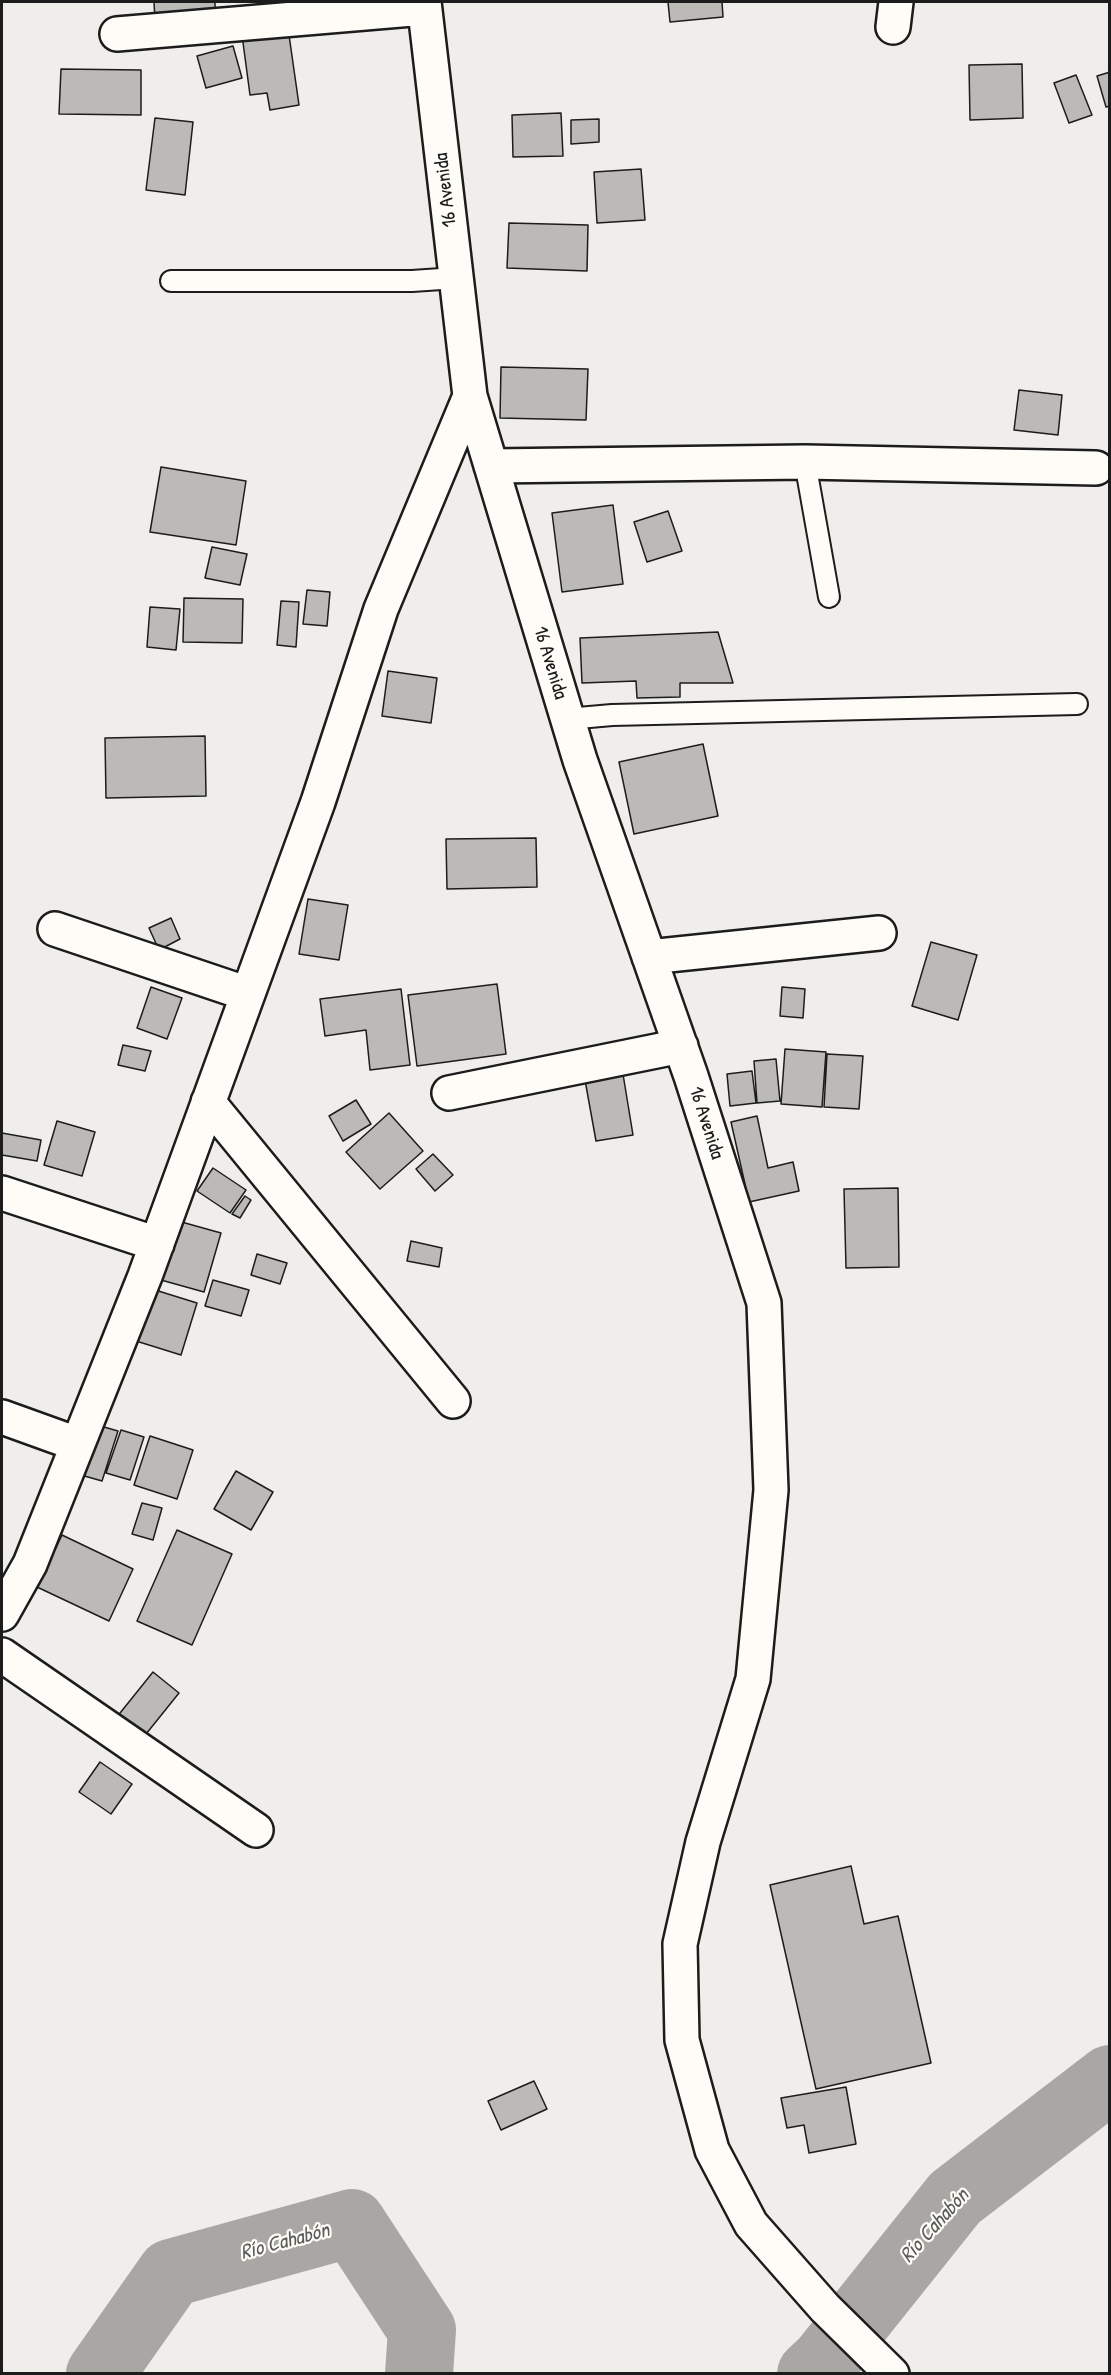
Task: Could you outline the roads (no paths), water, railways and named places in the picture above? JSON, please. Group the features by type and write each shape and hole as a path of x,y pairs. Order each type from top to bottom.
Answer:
{"street":[{"path":"117,34 424,5"},
{"name":"16 Avenida","path":"424,5 470,396 567,719 681,1046 764,1303 771,1490 753,1678 703,1842 680,1944 682,2040 712,2150 751,2224 825,2308 887,2368"},
{"path":"2,1614 30,1564 157,1244 318,802 381,609 470,396"},
{"path":"491,466 805,462 1096,468"},
{"path":"55,929 248,994"},
{"path":"650,957 879,933"},
{"path":"449,1093 681,1046"},
{"path":"208,1102 453,1401"},
{"path":"2,1193 157,1244"},
{"path":"2,1417 77,1444"},
{"path":"2,1655 256,1830"}],"lane":[{"path":"171,281 412,281 456,278"},
{"path":"805,462 830,597"},
{"path":"567,719 612,715 1077,704"}],"waterway":[{"name":"Río Cahabón","path":"811,2374 824,2362 955,2198 1110,2079"},
{"name":"Río Cahabón","path":"100,2374 171,2273 352,2223 422,2330 419,2374"}]}
